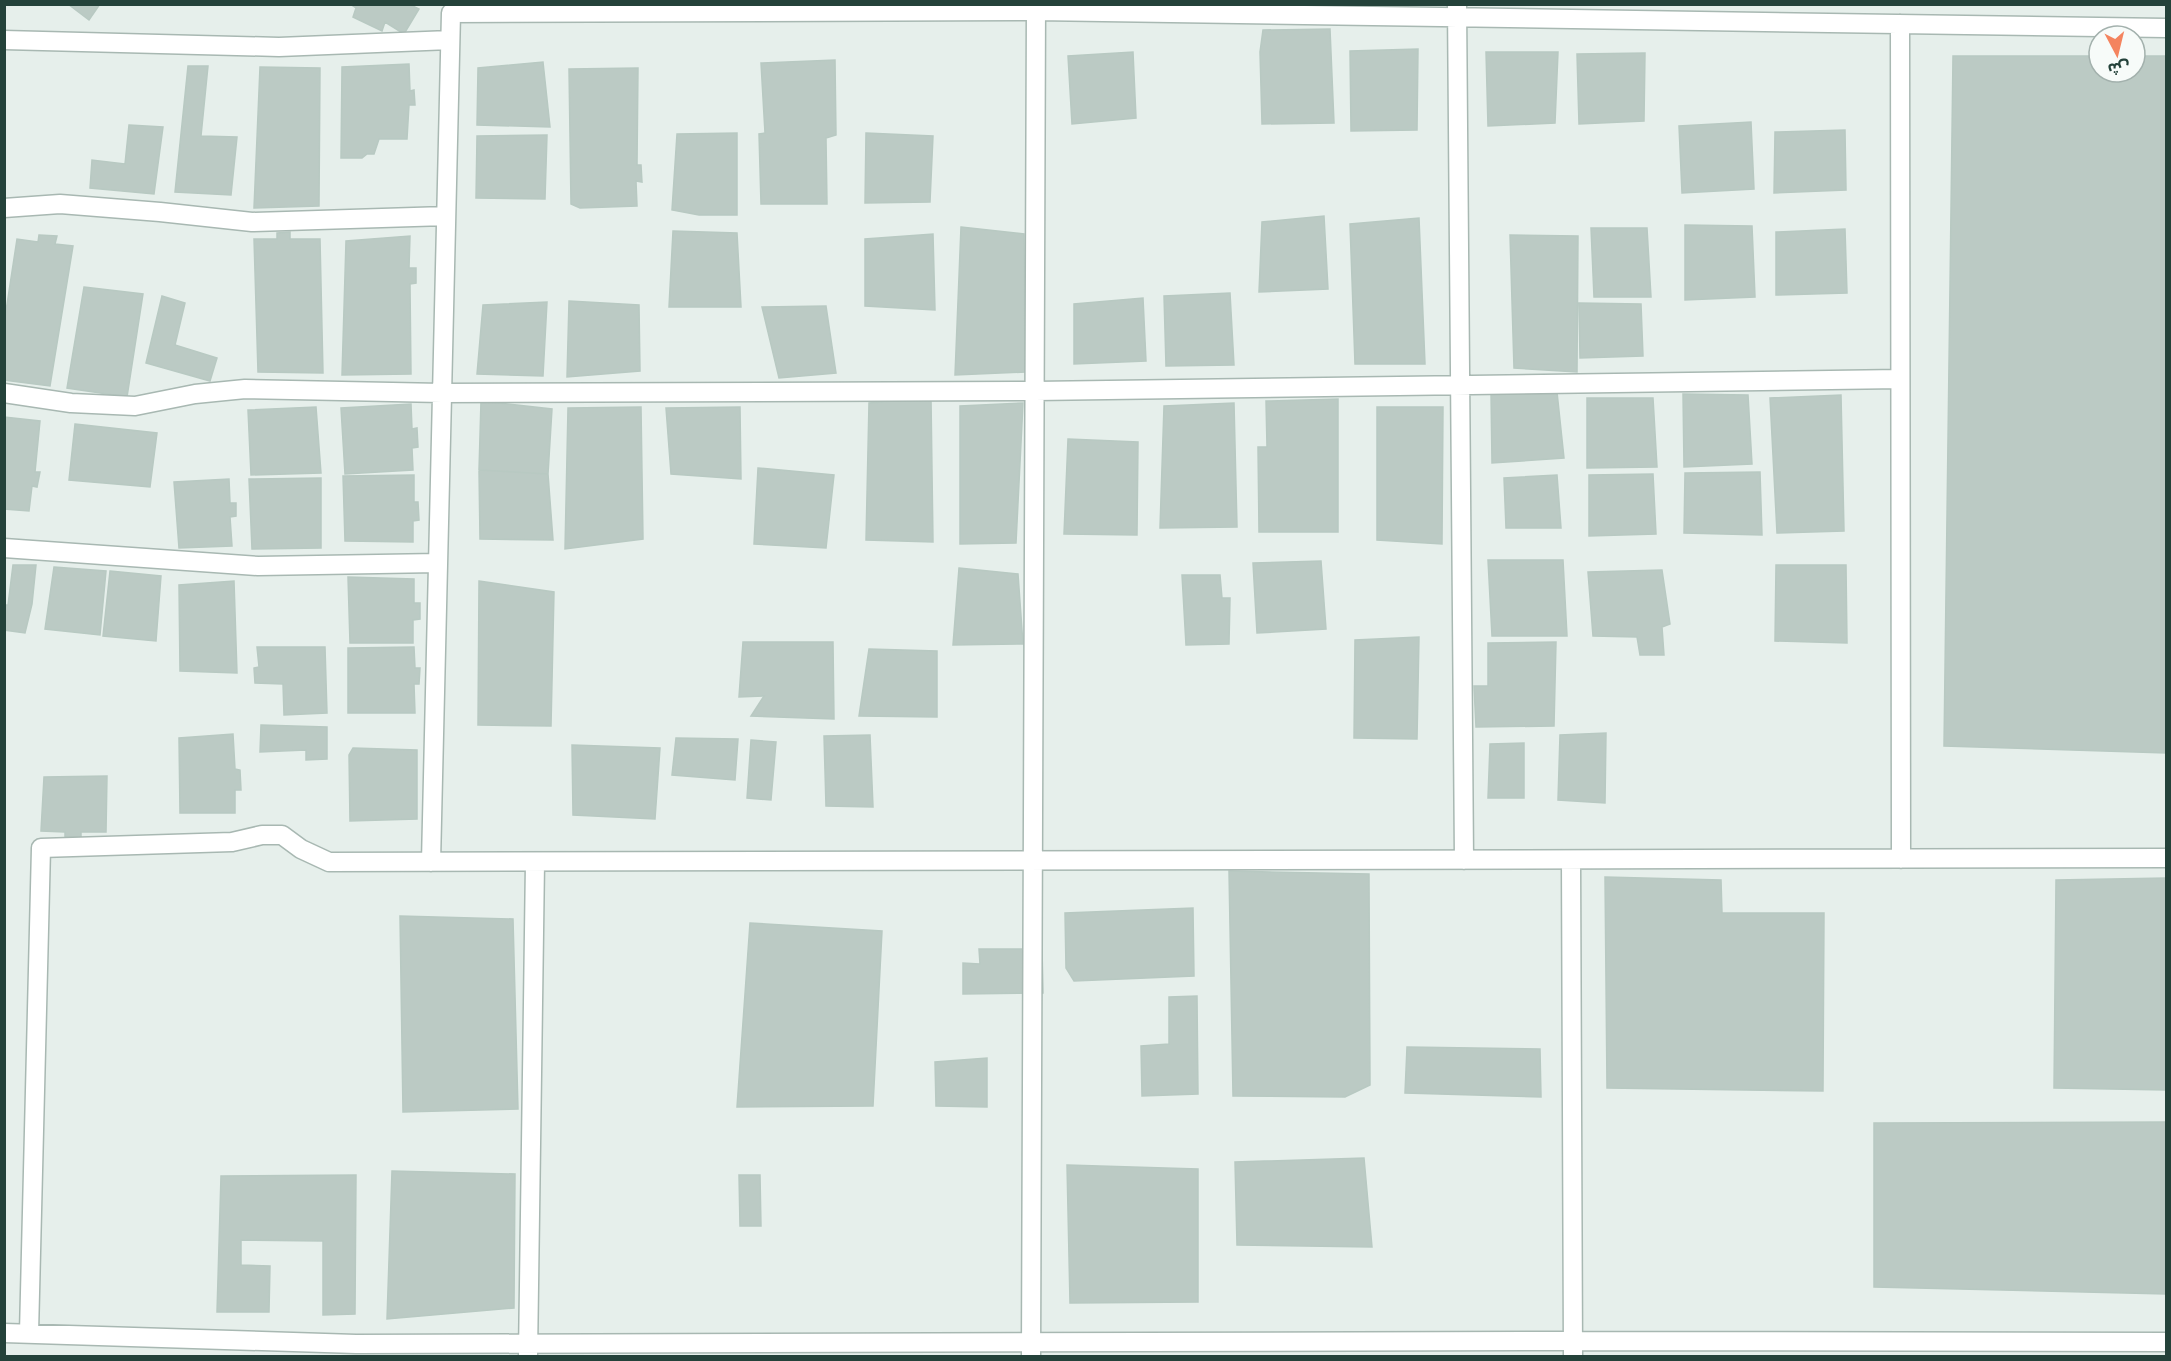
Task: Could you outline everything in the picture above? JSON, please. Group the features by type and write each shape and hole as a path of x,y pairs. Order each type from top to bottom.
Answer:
{"street":[{"path":"1031,1349 1036,8"},
{"path":"431,862 451,9 1036,8 1457,11 1900,24 2166,28"},
{"path":"1457,11 1464,860"},
{"path":"1900,24 1901,859"},
{"path":"4,40 279,47 450,40"},
{"path":"4,208 60,204 252,222 446,216"},
{"path":"4,393 71,403 135,406 195,394 245,389 442,393 1035,391 1900,379"},
{"path":"4,548 258,566 438,562"},
{"path":"29,1333 41,848 232,842 262,834 282,835 301,849 329,862 2166,858"},
{"path":"1571,860 1573,1349"},
{"path":"528,1350 535,862"},
{"path":"4,1333 528,1350 1573,1349 2166,1342"}],"building":[{"path":"68,4 100,4 89,20"},
{"path":"350,4 409,4 419,9 404,34 385,22 382,31 353,17 356,8"},
{"path":"1330,29 1334,123 1262,124 1260,52 1263,30"},
{"path":"1418,49 1417,130 1351,131 1350,51"},
{"path":"1133,52 1136,118 1072,124 1068,56"},
{"path":"1486,52 1558,52 1555,123 1488,126"},
{"path":"1645,53 1644,121 1579,124 1577,54"},
{"path":"1953,56 2087,56 2087,84 2147,84 2147,56 2166,56 2166,753 1944,746"},
{"path":"835,60 836,135 826,138 827,204 761,204 759,134 765,133 761,63"},
{"path":"543,62 550,127 477,125 478,68"},
{"path":"409,64 410,91 414,90 415,105 409,105 407,139 379,139 374,154 367,154 362,158 341,158 342,67"},
{"path":"188,66 208,66 201,136 237,137 231,195 175,192"},
{"path":"260,67 320,68 319,206 254,208"},
{"path":"638,68 637,165 641,165 642,182 636,181 637,206 580,208 571,204 569,69"},
{"path":"1751,122 1754,189 1682,193 1679,126"},
{"path":"129,125 163,127 154,194 90,188 92,160 125,164"},
{"path":"1845,130 1846,190 1774,193 1775,132"},
{"path":"737,133 737,215 699,215 672,210 677,134"},
{"path":"866,133 933,136 930,202 865,203"},
{"path":"547,135 545,199 476,198 477,136"},
{"path":"1324,216 1328,289 1259,292 1262,222"},
{"path":"1419,218 1425,364 1355,364 1350,224"},
{"path":"1685,225 1752,226 1755,297 1685,300"},
{"path":"961,227 1024,234 1025,372 955,375"},
{"path":"1591,228 1647,228 1651,297 1594,297"},
{"path":"1845,229 1847,293 1776,295 1776,232"},
{"path":"673,231 737,233 741,307 669,307"},
{"path":"290,232 290,239 320,239 323,373 258,372 254,239 277,239 277,233"},
{"path":"933,234 935,310 865,306 865,239"},
{"path":"39,235 57,236 55,244 73,246 50,386 4,380 4,324 17,239 38,242"},
{"path":"1510,235 1578,236 1577,372 1514,368"},
{"path":"410,236 409,268 416,268 416,283 410,284 411,374 342,375 346,241"},
{"path":"84,287 143,294 127,397 67,388"},
{"path":"1230,293 1234,365 1166,366 1164,296"},
{"path":"162,296 185,303 175,345 217,358 210,381 146,363"},
{"path":"1143,298 1146,361 1074,364 1074,304"},
{"path":"569,301 639,305 640,371 567,377"},
{"path":"547,302 543,376 477,374 483,305"},
{"path":"1579,303 1641,304 1643,356 1580,358"},
{"path":"826,306 836,373 779,378 762,307"},
{"path":"1557,392 1564,458 1492,463 1491,393"},
{"path":"1683,394 1748,395 1752,464 1684,467"},
{"path":"1841,395 1844,531 1777,533 1770,398"},
{"path":"931,398 933,542 866,540 869,403"},
{"path":"1587,398 1653,398 1657,467 1587,468"},
{"path":"1338,399 1338,532 1259,532 1258,447 1267,447 1266,401"},
{"path":"481,401 552,409 548,474 479,470"},
{"path":"1023,403 1016,543 960,544 960,406"},
{"path":"1234,403 1237,527 1160,528 1164,406"},
{"path":"411,404 412,429 417,428 418,447 412,448 413,470 345,474 341,408"},
{"path":"316,407 321,473 251,475 248,410"},
{"path":"641,407 643,539 565,549 568,408"},
{"path":"740,407 741,479 671,474 666,408"},
{"path":"1377,407 1443,407 1442,544 1377,540"},
{"path":"4,417 40,421 35,472 40,472 37,487 32,486 29,511 4,509"},
{"path":"75,424 157,433 150,487 69,480"},
{"path":"1068,439 1138,442 1137,535 1064,534"},
{"path":"758,468 834,475 826,548 754,544"},
{"path":"479,470 548,474 553,540 480,539"},
{"path":"1760,472 1762,535 1684,533 1685,473"},
{"path":"1653,474 1656,534 1589,536 1589,475"},
{"path":"414,475 414,502 418,502 419,520 413,521 413,542 345,541 343,476"},
{"path":"1557,475 1561,528 1506,528 1504,478"},
{"path":"321,478 321,548 252,549 249,479"},
{"path":"229,479 230,503 236,503 236,516 230,517 232,546 179,548 174,482"},
{"path":"1488,560 1563,560 1567,636 1492,636"},
{"path":"1321,561 1326,629 1257,633 1253,563"},
{"path":"13,565 36,565 32,604 25,633 4,630 4,605 8,605"},
{"path":"1776,565 1846,565 1847,643 1775,641"},
{"path":"54,567 106,571 100,635 45,629"},
{"path":"959,568 1018,574 1023,644 953,645"},
{"path":"1662,570 1670,624 1662,627 1664,655 1640,655 1637,637 1593,636 1588,572"},
{"path":"110,571 161,576 156,641 103,636"},
{"path":"1182,575 1220,575 1222,598 1230,598 1229,644 1186,645"},
{"path":"348,577 414,579 414,603 420,603 420,619 413,620 413,643 350,643"},
{"path":"234,581 237,673 180,671 179,585"},
{"path":"479,581 554,592 551,726 478,725"},
{"path":"1419,637 1417,739 1354,738 1355,640"},
{"path":"743,642 833,642 834,719 751,716 764,696 739,697"},
{"path":"1556,642 1554,726 1476,727 1474,686 1488,686 1488,643"},
{"path":"257,647 325,647 327,713 284,715 283,684 255,683 254,668 259,667"},
{"path":"414,647 415,668 420,668 419,684 414,684 415,713 348,713 348,648"},
{"path":"869,649 937,651 937,717 859,716"},
{"path":"261,725 327,727 327,759 306,760 306,750 260,752"},
{"path":"1606,733 1605,803 1558,800 1560,735"},
{"path":"233,734 235,769 240,770 241,790 235,790 235,813 180,813 179,738"},
{"path":"870,735 873,807 826,806 824,736"},
{"path":"676,738 738,739 735,780 672,775"},
{"path":"751,740 776,742 771,800 747,798"},
{"path":"1524,743 1524,798 1488,798 1490,744"},
{"path":"572,745 660,748 655,819 573,815"},
{"path":"353,748 417,750 417,819 350,821 349,755"},
{"path":"107,776 106,832 81,832 81,838 65,837 65,832 41,831 44,777"},
{"path":"1229,871 1369,874 1370,1085 1345,1097 1233,1096"},
{"path":"1605,877 1721,880 1722,913 1824,913 1823,1091 1607,1088"},
{"path":"2166,878 2166,1090 2054,1088 2056,880"},
{"path":"1193,908 1194,976 1074,981 1066,968 1065,913"},
{"path":"400,916 513,919 518,1109 403,1112"},
{"path":"750,923 882,931 873,1106 737,1107"},
{"path":"979,949 1042,949 1043,993 963,994 963,963 980,964"},
{"path":"1197,996 1198,1094 1142,1096 1141,1046 1169,1044 1169,997"},
{"path":"1407,1047 1540,1049 1541,1097 1405,1093"},
{"path":"987,1058 987,1107 936,1106 935,1062"},
{"path":"2166,1122 2166,1294 1874,1287 1874,1123"},
{"path":"1364,1158 1372,1247 1237,1245 1235,1162"},
{"path":"1067,1165 1198,1169 1198,1302 1070,1303"},
{"path":"392,1171 515,1174 514,1308 387,1319"},
{"path":"356,1175 355,1314 323,1315 323,1241 241,1240 241,1265 270,1266 269,1312 217,1312 221,1176"},
{"path":"739,1175 760,1175 761,1226 740,1226"}]}
